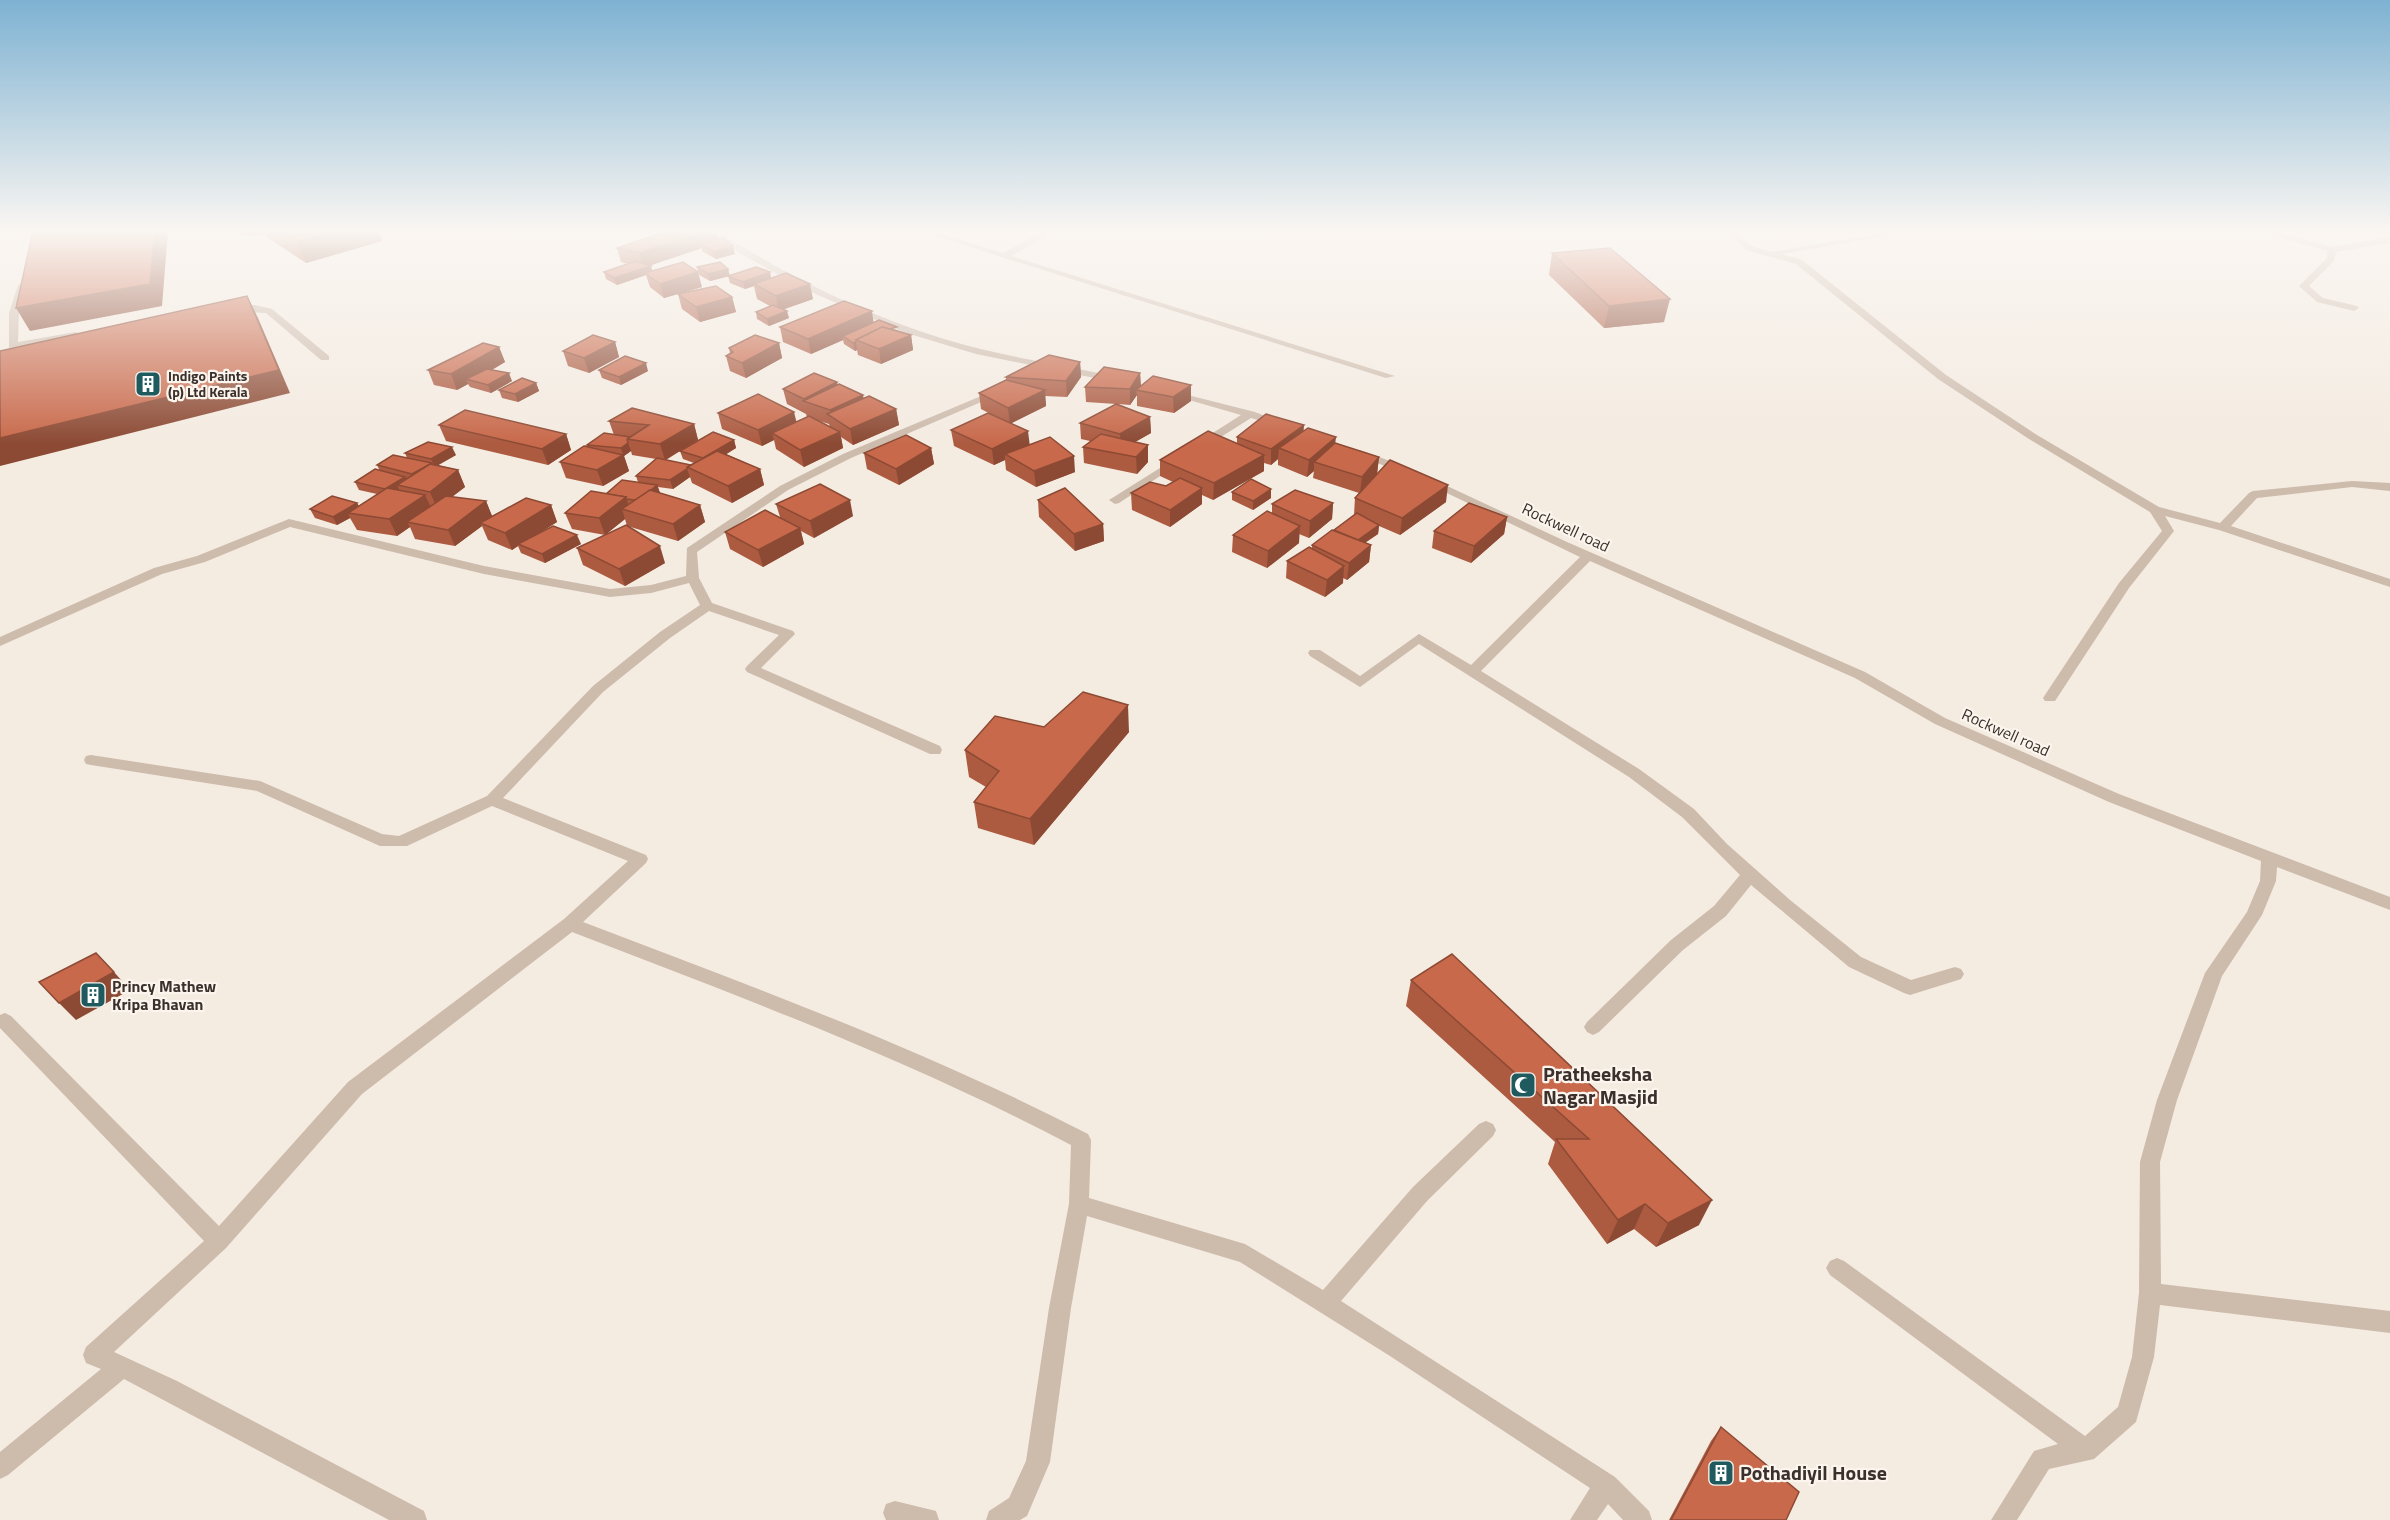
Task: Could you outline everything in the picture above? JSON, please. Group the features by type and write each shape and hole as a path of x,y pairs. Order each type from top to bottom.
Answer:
{"street":[{"path":"18,302 14,313 11,349 84,334"},
{"path":"841,302 916,332 975,351 1130,383"},
{"path":"1152,302 1390,376"},
{"path":"1848,302 1942,377 2033,437 2155,510 2223,526 2390,583"},
{"path":"2328,302 2354,308"},
{"path":"225,310 255,308 269,311 325,358"},
{"path":"935,750 752,669 788,634 707,606 693,578 691,551 784,488 847,456 970,406 1051,366"},
{"path":"1163,390 1251,414 1292,428"},
{"path":"1115,500 1251,414"},
{"name":"Rockwell road","path":"1348,448 1408,471 1588,556 1860,675 1940,721 2081,783 2390,904"},
{"path":"2223,526 2253,495 2352,484 2390,487"},
{"path":"2050,698 2124,586 2168,531 2155,510"},
{"path":"0,642 158,571 201,559 289,523 484,570 610,593 651,589 693,578"},
{"path":"1473,671 1588,556"},
{"path":"91,760 260,786 380,840 400,842 492,800 598,689 665,635 707,606"},
{"path":"1315,654 1360,683 1419,638 1634,773 1689,813 1750,875 1855,962 1910,988 1955,974"},
{"path":"415,1520 122,1366 93,1355 219,1241 355,1088 570,924 640,859 492,800"},
{"path":"2004,1520 2042,1459 2086,1451 2128,1414 2143,1357 2150,1293 2150,1161 2168,1100 2202,1012 2214,973 2254,915 2268,881 2269,858"},
{"path":"1593,1027 1677,945 1720,911 1750,875"},
{"path":"570,924 932,1065 1015,1104 1081,1140 1079,1204 1060,1308 1038,1462 1010,1516"},
{"path":"5,1021 219,1241"},
{"path":"1326,1302 1420,1194 1486,1130"},
{"path":"1079,1204 1245,1254 1326,1302 1607,1485 1640,1520"},
{"path":"1837,1268 2086,1451"},
{"path":"2150,1293 2390,1322"},
{"path":"0,1467 122,1366"},
{"path":"1582,1520 1607,1485"},
{"path":"895,1513 927,1520"}],"building":[{"path":"17,302 50,302 16,308"},
{"name":"Indigo Paints (p) Ltd Kerala","path":"220,302 250,302 279,370 0,438 0,351"},
{"path":"689,302 714,302 696,307"},
{"path":"842,302 872,311 808,339 780,327"},
{"path":"1605,302 1644,302 1609,306"},
{"path":"773,305 787,311 767,319 756,312"},
{"path":"879,320 897,327 890,329 882,327 853,343 843,336"},
{"path":"882,327 911,335 879,349 856,340"},
{"path":"593,335 615,342 584,358 563,351"},
{"path":"755,335 779,343 742,363 726,356 733,352 729,348"},
{"path":"483,343 499,347 451,374 428,370"},
{"path":"1049,355 1080,362 1066,381 1006,377"},
{"path":"625,356 646,363 619,377 599,370"},
{"path":"1104,367 1140,373 1130,389 1085,387"},
{"path":"487,369 509,373 488,385 466,379"},
{"path":"814,373 837,382 804,399 783,389"},
{"path":"1153,376 1191,385 1173,397 1136,390"},
{"path":"522,378 536,383 515,394 499,390"},
{"path":"1006,380 1045,390 1008,408 979,393"},
{"path":"839,384 863,395 830,410 803,401"},
{"path":"758,394 794,412 758,430 718,413"},
{"path":"869,396 896,409 850,429 827,414"},
{"path":"1116,404 1150,417 1120,434 1080,423"},
{"path":"632,408 694,424 660,444 627,439 649,425 609,421"},
{"path":"465,410 566,434 542,449 439,425"},
{"path":"988,413 1028,431 992,449 951,430"},
{"path":"1266,414 1304,425 1271,449 1237,437"},
{"path":"809,416 840,432 800,450 772,433"},
{"path":"1308,428 1336,437 1309,460 1279,448"},
{"path":"1208,431 1264,455 1214,483 1160,460"},
{"path":"713,432 734,440 703,458 680,451"},
{"path":"604,433 630,437 627,439 628,443 621,448 587,445"},
{"path":"1101,434 1148,445 1136,457 1083,447"},
{"path":"906,435 931,448 896,469 864,453"},
{"path":"1050,437 1074,456 1034,471 1005,454"},
{"path":"428,442 452,447 431,459 405,453"},
{"path":"1335,443 1379,457 1362,477 1314,462"},
{"path":"584,446 623,455 597,470 560,462"},
{"path":"717,451 760,469 728,486 687,467"},
{"path":"393,455 432,463 412,474 377,465"},
{"path":"657,458 691,465 670,480 636,476"},
{"path":"1390,460 1448,485 1402,518 1355,498"},
{"path":"430,464 458,470 430,492 397,485"},
{"path":"375,469 405,477 385,489 355,482"},
{"path":"1180,478 1202,488 1170,510 1131,493 1150,482 1166,486"},
{"path":"1251,479 1271,489 1253,501 1232,492"},
{"path":"622,480 657,485 635,500 606,494"},
{"path":"820,484 850,500 810,521 776,504"},
{"path":"387,488 425,495 389,519 348,513"},
{"path":"1065,488 1103,524 1074,534 1038,500"},
{"path":"650,490 700,505 673,524 622,509"},
{"path":"1295,490 1333,503 1310,521 1272,504"},
{"path":"591,491 626,497 599,518 565,513"},
{"path":"332,496 357,503 333,517 310,509"},
{"path":"446,496 486,501 448,530 407,522"},
{"path":"526,498 551,505 505,533 480,523"},
{"path":"1469,503 1507,517 1474,546 1434,531"},
{"path":"765,510 800,528 758,550 725,532"},
{"path":"1267,511 1300,526 1268,551 1233,535"},
{"path":"1357,513 1379,525 1358,540 1334,530"},
{"path":"626,525 660,546 619,569 577,548"},
{"path":"553,526 577,535 542,554 518,544"},
{"path":"1332,530 1371,545 1349,563 1312,545"},
{"path":"1309,547 1344,566 1327,580 1287,561"},
{"path":"1083,692 1128,705 1030,819 974,802 999,771 965,750 995,716 1044,727"},
{"path":"96,953 114,972 59,1003 39,982"},
{"path":"1452,954 1712,1200 1668,1223 1645,1204 1618,1220 1556,1139 1589,1139 1411,980"},
{"name":"Pothadiyil House","path":"1721,1427 1799,1492 1786,1520 1671,1520"}],"place":[{"name":"Indigo Paints (p) Ltd Kerala","path":"148,384"},
{"name":"Princy Mathew Kripa Bhavan","path":"93,995"},
{"name":"Pratheeksha Nagar Masjid","path":"1523,1085"},
{"name":"Pothadiyil House","path":"1721,1473"}]}
